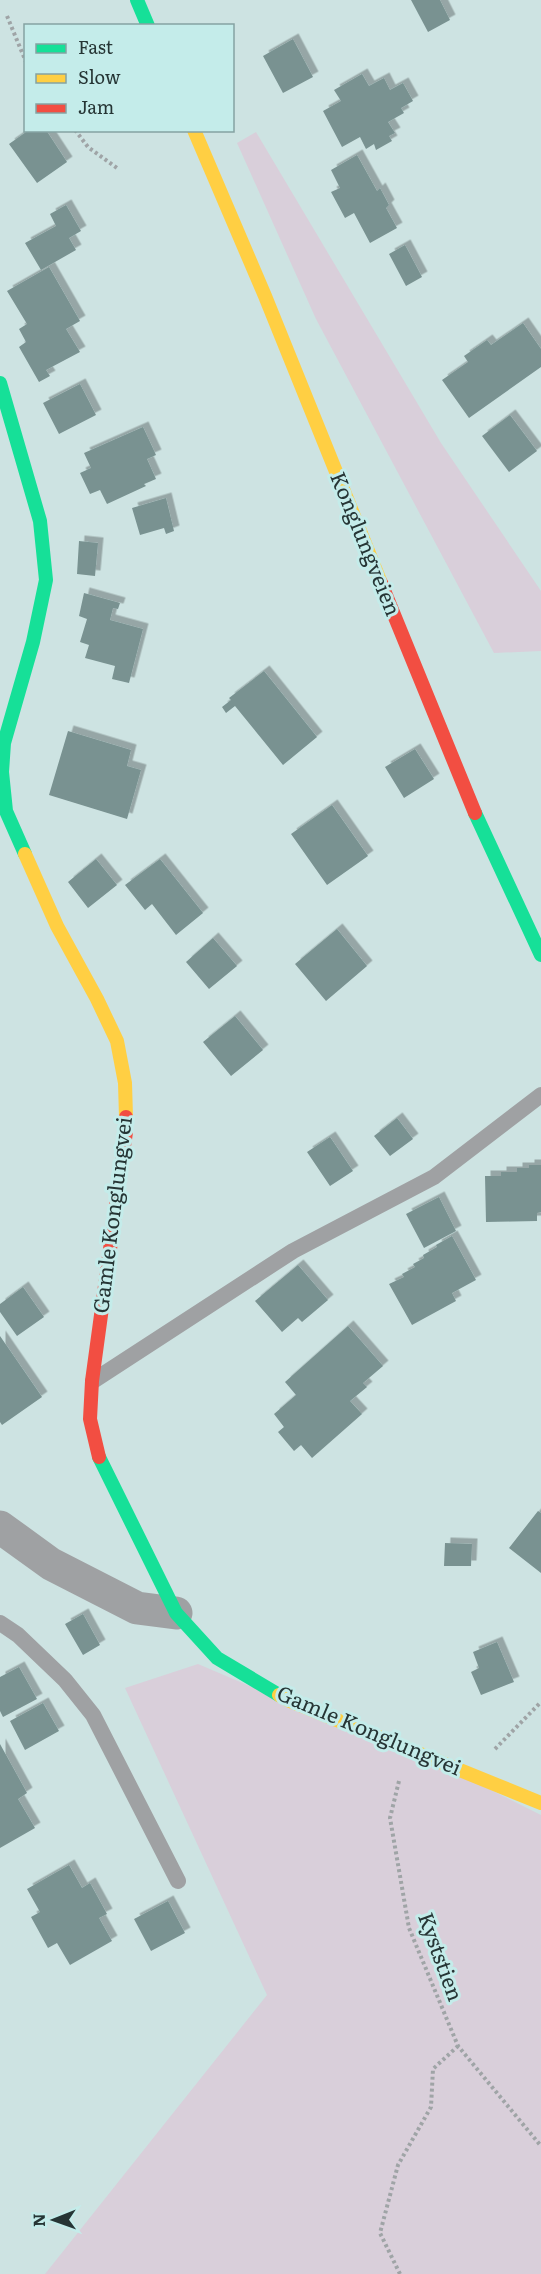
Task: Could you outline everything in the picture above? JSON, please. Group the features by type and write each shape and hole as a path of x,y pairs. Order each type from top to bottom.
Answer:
{"street":[{"path":"137,0 147,24"},
{"name":"Konglungveien","path":"195,132 265,296 471,804 541,955"},
{"name":"Gamle Konglungvei","path":"0,383 40,520 46,580 33,642 4,743 2,771 6,811 57,926 117,1041 125,1083 126,1132 92,1381 90,1419 98,1456 176,1613 217,1658 290,1701 541,1803"},
{"path":"0,1527 51,1564 137,1608 176,1613"}],"lane":[{"path":"92,1381 293,1251 434,1177 541,1095"},
{"path":"0,1623 18,1635 65,1680 93,1715 178,1881"}],"path":[{"path":"7,16 24,57"},
{"path":"77,132 88,147 117,168"},
{"path":"475,1776 499,1743 541,1702"},
{"name":"Kyststien","path":"407,1749 390,1818 409,1928 458,2046 541,2146"},
{"path":"400,2274 380,2233 398,2165 431,2107 433,2069 458,2046"}],"shaded area":[{"path":"256,132 441,443 541,591 541,651 494,653 316,319 237,143"},
{"path":"198,1664 485,1787 541,1815 541,2274 45,2274 267,1995 125,1688"}],"building":[{"path":"411,0 440,0 450,20 428,32"},
{"path":"293,39 313,77 283,93 263,56"},
{"path":"362,74 369,86 384,78 390,90 403,83 413,101 401,108 404,113 388,122 395,133 389,136 392,141 376,150 374,144 366,149 360,137 342,147 323,111 341,101 334,90"},
{"path":"26,132 47,132 67,162 37,183 9,144"},
{"path":"357,155 377,191 380,188 389,205 386,208 397,228 370,243 354,213 345,218 331,192 340,188 331,170"},
{"path":"66,205 81,231 69,238 76,250 41,270 25,243 56,226 50,214"},
{"path":"405,245 422,277 406,286 389,254"},
{"path":"49,267 80,321 66,329 80,352 46,370 50,376 39,382 19,347 26,342 19,329 27,324 7,291"},
{"path":"523,323 541,349 541,367 469,418 442,380 468,362 464,356 487,340 491,345"},
{"path":"80,384 96,415 59,434 43,403"},
{"path":"510,415 537,451 509,472 482,436"},
{"path":"143,427 156,455 147,459 156,479 107,504 100,490 90,494 80,473 91,468 84,453"},
{"path":"166,498 174,531 166,534 164,528 140,535 132,508"},
{"path":"79,541 98,543 95,576 77,574"},
{"path":"84,593 120,603 118,609 113,608 110,620 143,629 129,683 112,679 115,666 85,658 89,645 80,642 87,619 79,616"},
{"path":"264,671 317,737 283,765 235,706 226,713 222,707 231,700 229,698"},
{"path":"68,731 131,750 127,766 141,770 127,819 49,795"},
{"path":"415,749 434,779 404,798 385,767"},
{"path":"332,805 368,856 327,885 291,834"},
{"path":"96,859 117,885 88,908 68,882"},
{"path":"160,859 203,913 176,935 152,904 145,910 125,885"},
{"path":"337,929 367,966 326,1001 295,964"},
{"path":"213,938 237,966 209,989 186,962"},
{"path":"235,1016 263,1050 231,1076 203,1042"},
{"path":"397,1118 413,1139 390,1156 374,1136"},
{"path":"330,1137 353,1171 330,1186 307,1152"},
{"path":"529,1165 541,1165 541,1212 537,1213 537,1221 486,1222 485,1176 501,1176 501,1172 517,1172 517,1168 529,1168"},
{"path":"439,1197 456,1231 424,1248 406,1214"},
{"path":"452,1236 476,1280 452,1293 456,1301 412,1325 389,1284 404,1277 402,1274 415,1267 413,1264 424,1258 423,1255"},
{"path":"298,1265 328,1300 302,1322 298,1318 282,1332 255,1301"},
{"path":"23,1287 44,1317 17,1336 0,1312 0,1304"},
{"path":"348,1326 383,1366 363,1383 367,1387 350,1401 362,1414 312,1458 301,1445 294,1451 278,1432 284,1427 274,1414 296,1395 285,1382"},
{"path":"0,1336 42,1397 2,1425 0,1422"},
{"path":"538,1511 541,1513 541,1573 509,1548"},
{"path":"445,1543 472,1544 471,1566 444,1566"},
{"path":"83,1614 100,1645 83,1655 65,1624"},
{"path":"497,1642 514,1682 481,1695 471,1672 479,1668 473,1652"},
{"path":"19,1667 37,1699 3,1717 0,1711 0,1677"},
{"path":"43,1703 59,1731 25,1750 10,1721"},
{"path":"0,1744 27,1793 18,1799 35,1828 0,1848"},
{"path":"69,1865 82,1888 90,1883 107,1914 99,1918 112,1941 70,1965 57,1943 48,1948 31,1917 40,1912 27,1889"},
{"path":"168,1901 185,1933 151,1951 134,1919"}],"traffic: fast":[{"path":"137,0 147,24"},
{"path":"0,383 40,521 46,580 33,642 4,743 2,772 6,811 25,854"},
{"path":"475,813 541,955"},
{"path":"99,1457 176,1613 217,1658 279,1695"}],"traffic: slow":[{"path":"195,132 265,296 381,583"},
{"path":"25,854 57,926 117,1041 125,1083 126,1117"},
{"path":"279,1695 541,1803"}],"traffic: jam":[{"path":"381,583 475,813"},
{"path":"99,1457 90,1419 92,1381 126,1132 126,1117"}]}
